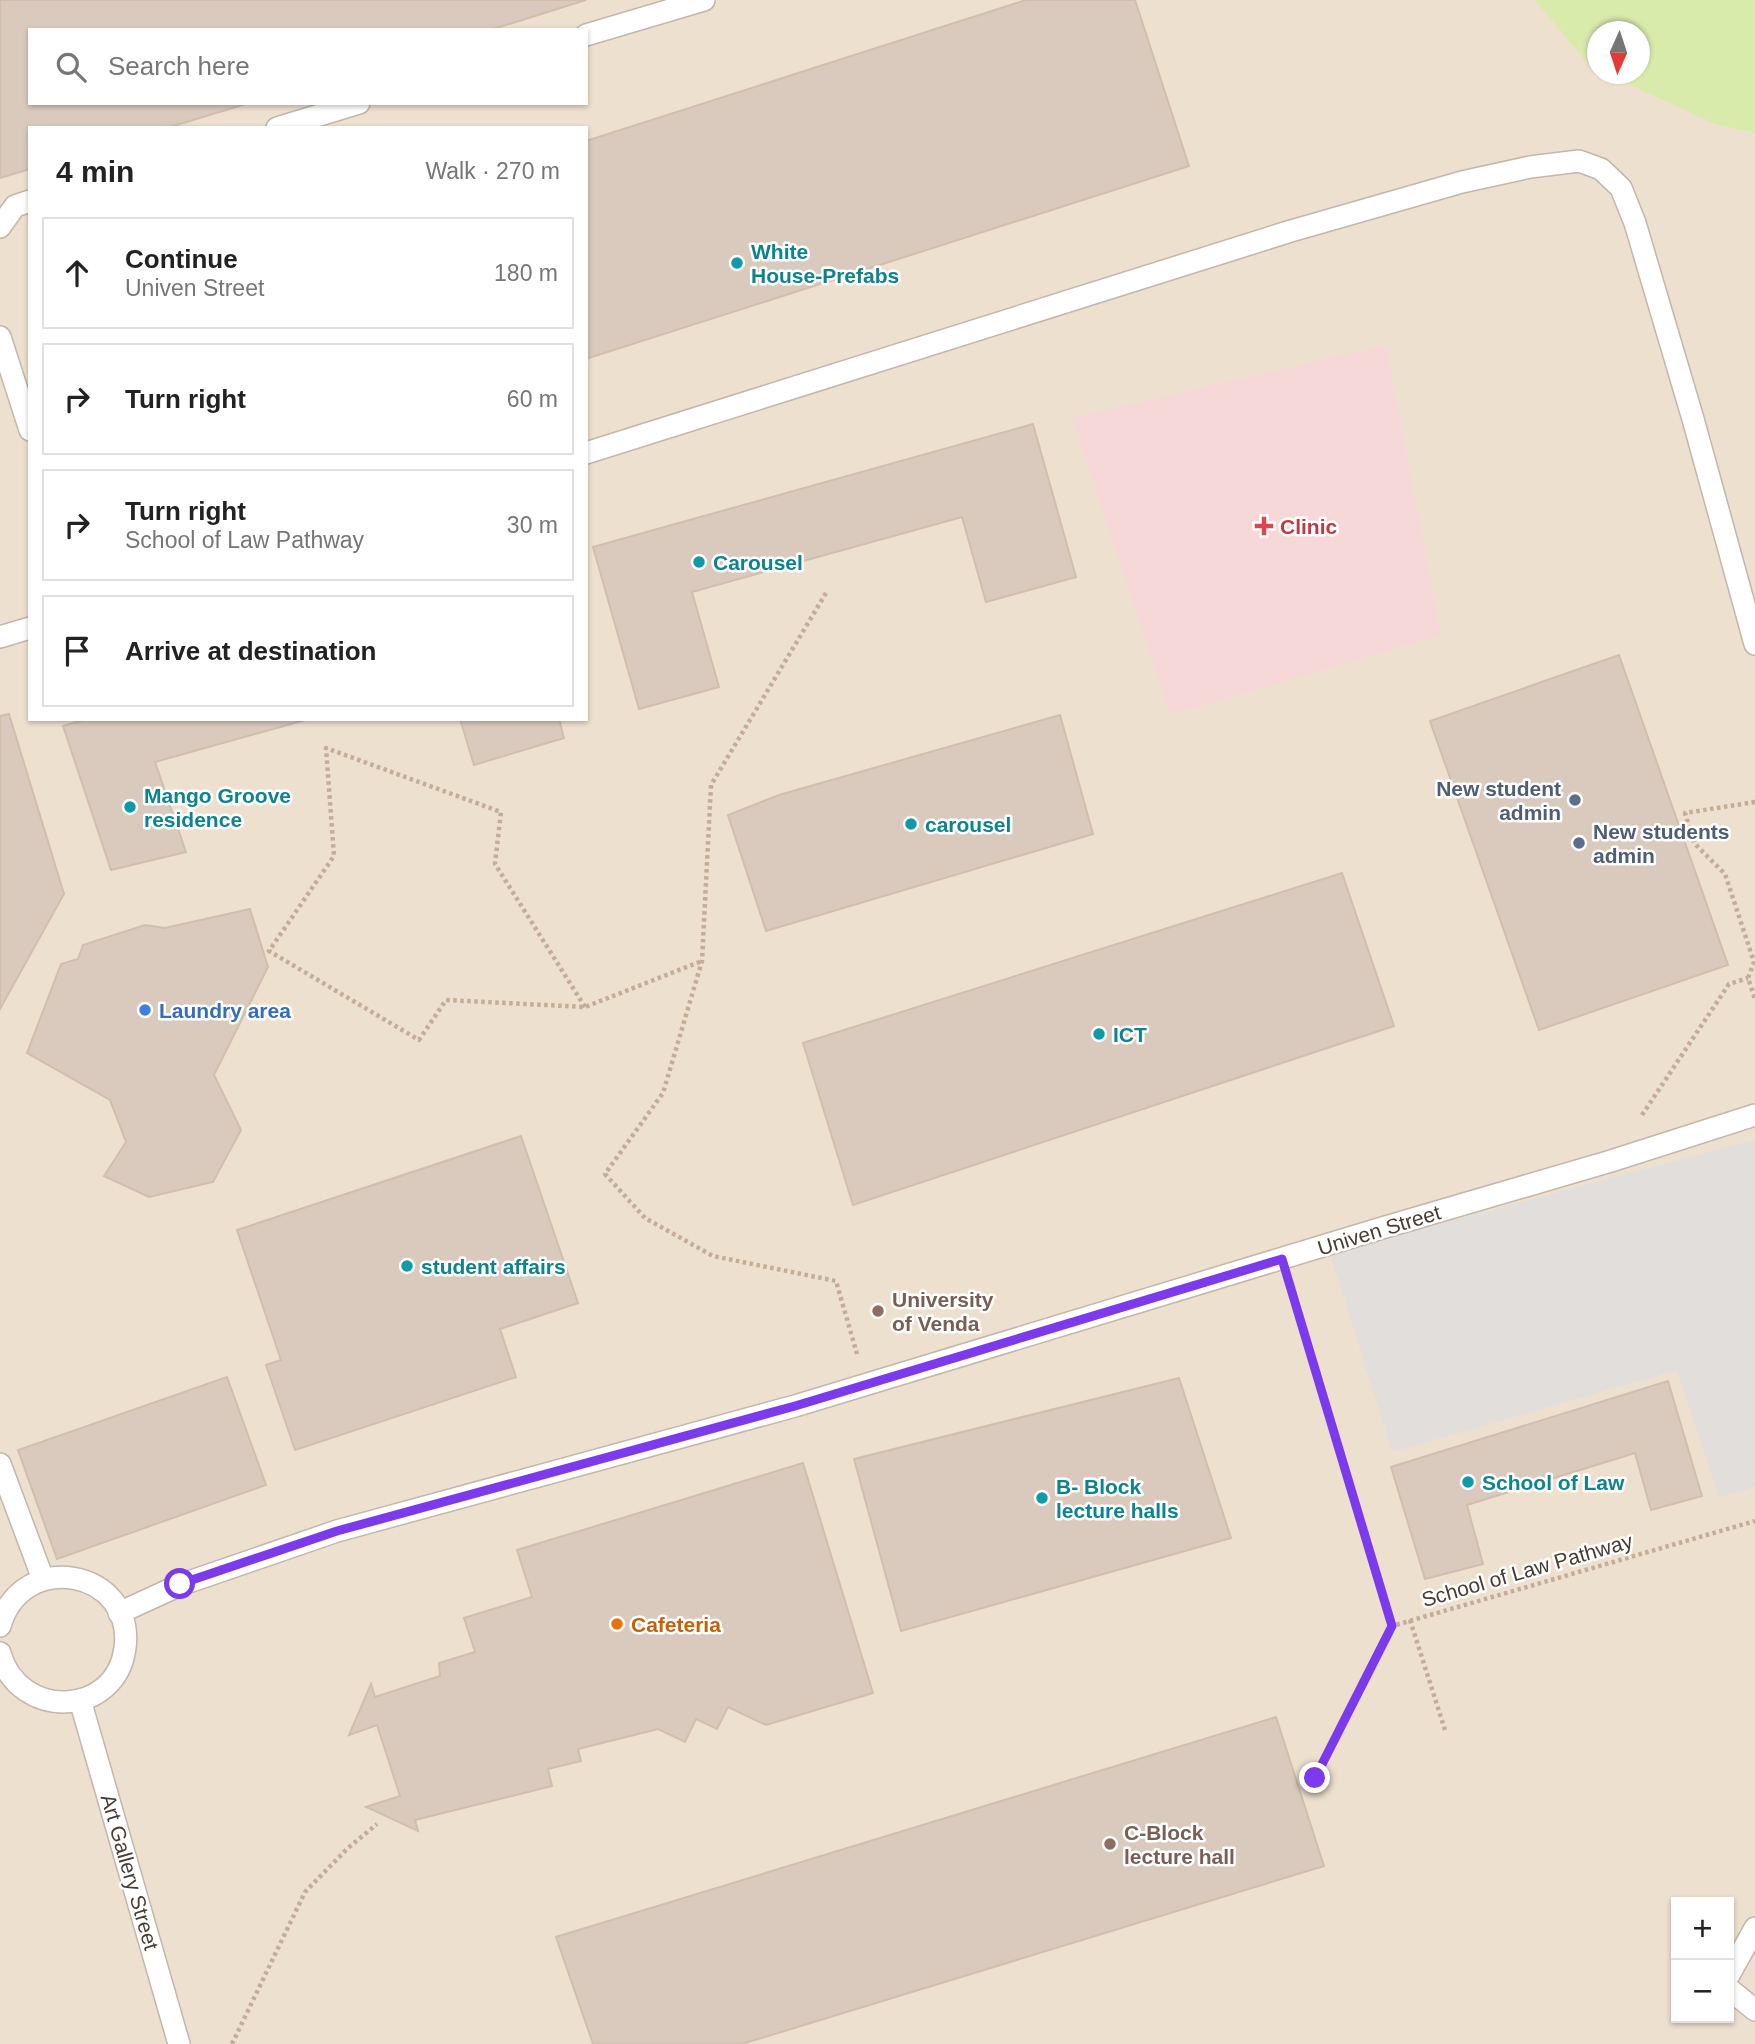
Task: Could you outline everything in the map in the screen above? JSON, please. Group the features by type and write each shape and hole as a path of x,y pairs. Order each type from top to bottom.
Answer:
{"lane":[{"path":"588,34 705,0"},
{"path":"283,126 352,105"},
{"path":"588,452 1291,231 1462,182 1530,167 1579,162 1601,169 1621,188 1635,223 1755,644"},
{"path":"0,227 15,206 28,202"},
{"path":"0,337 28,424"},
{"path":"0,637 28,629"},
{"name":"Univen Street","path":"119,1613 180,1584 337,1531 866,1384 1612,1161 1755,1115"},
{"path":"0,1464 43,1579"},
{"path":"0,1626 3,1614 13,1598 27,1586 43,1579 70,1577 96,1586 109,1598 119,1613 125,1639 120,1665 103,1687 97,1693 80,1700 62,1703 44,1700 28,1693 14,1681 4,1667 0,1653"},
{"name":"Art Gallery Street","path":"80,1700 179,2044"},
{"path":"1734,1966 1755,1928"},
{"path":"1734,1993 1755,2010"}],"path":[{"path":"826,593 711,786 702,961 663,1094 605,1174 645,1218 713,1256 836,1281 866,1384"},
{"path":"585,1007 495,864 500,812 326,748 334,856 269,951 419,1040 446,1000 585,1007 702,961"},
{"path":"1755,802 1685,813 1694,843 1725,874 1754,962 1748,978 1755,999"},
{"path":"1641,1117 1729,984 1748,978"},
{"path":"1282,1259 1392,1626 1315,1778"},
{"name":"School of Law Pathway","path":"1392,1626 1755,1521"},
{"path":"1410,1620 1445,1730"},
{"path":"232,2044 305,1892 347,1849 377,1824"}],"shaded area":[{"name":"University of Venda","path":"0,0 1755,0 1755,2044 0,2044"},
{"name":"Clinic","path":"1386,345 1441,635 1170,715 1072,418"},
{"path":"1755,1140 1755,1487 1719,1497 1677,1370 1392,1452 1330,1253"}],"green space":[{"path":"1535,0 1755,0 1755,133 1715,124 1628,84 1650,84 1650,21 1587,21 1587,62"}],"building":[{"path":"0,0 586,0 496,28 28,28 28,105 242,105 174,126 28,126 28,170 0,178"},
{"name":"White House-Prefabs","path":"1026,0 1135,0 1189,166 588,358 588,140"},
{"name":"Carousel","path":"1033,424 1076,577 986,602 962,517 692,592 719,687 639,709 593,547"},
{"name":"New students admin","path":"1619,655 1728,965 1539,1030 1430,721"},
{"path":"9,714 64,894 0,1009 0,716"},
{"name":"carousel","path":"1060,715 1093,834 766,931 728,815 779,795"},
{"name":"Mango Groove residence","path":"80,721 302,721 155,762 186,852 111,870 63,726"},
{"path":"461,721 560,721 564,738 474,765"},
{"name":"ICT","path":"1342,873 1394,1026 853,1205 803,1043"},
{"name":"Laundry area","path":"250,909 268,967 214,1075 241,1130 213,1182 149,1197 104,1176 126,1142 110,1100 27,1053 61,964 78,959 83,945 145,925 165,928"},
{"name":"student affairs","path":"521,1136 578,1303 500,1329 516,1377 295,1450 266,1365 281,1360 237,1230"},
{"path":"227,1377 266,1485 57,1559 18,1450"},
{"name":"B- Block lecture halls","path":"1179,1378 1231,1538 901,1631 854,1459"},
{"name":"School of Law","path":"1668,1381 1702,1496 1651,1510 1635,1453 1467,1505 1483,1564 1425,1579 1391,1467"},
{"path":"803,1463 873,1693 766,1725 728,1707 717,1729 696,1719 685,1742 658,1729 578,1749 581,1761 548,1769 552,1786 415,1820 418,1831 366,1807 400,1796 377,1725 349,1735 371,1684 375,1697 440,1676 439,1663 475,1652 464,1618 532,1597 517,1550"},
{"path":"1276,1717 1324,1866 742,2044 593,2044 556,1937"}],"place":[{"name":"White House-Prefabs","path":"737,263"},
{"name":"Clinic","path":"1264,526"},
{"name":"Carousel","path":"699,562"},
{"name":"New student admin","path":"1575,800"},
{"name":"Mango Groove residence","path":"130,807"},
{"name":"carousel","path":"911,824"},
{"name":"New students admin","path":"1579,843"},
{"name":"Laundry area","path":"145,1010"},
{"name":"ICT","path":"1099,1034"},
{"name":"student affairs","path":"407,1266"},
{"name":"University of Venda","path":"878,1311"},
{"name":"School of Law","path":"1468,1482"},
{"name":"B- Block lecture halls","path":"1042,1498"},
{"name":"Cafeteria","path":"617,1624"},
{"name":"C-Block lecture hall","path":"1110,1844"}],"route":[{"path":"180,1584 337,1531 795,1406 1282,1259 1392,1626 1315,1778"}]}
